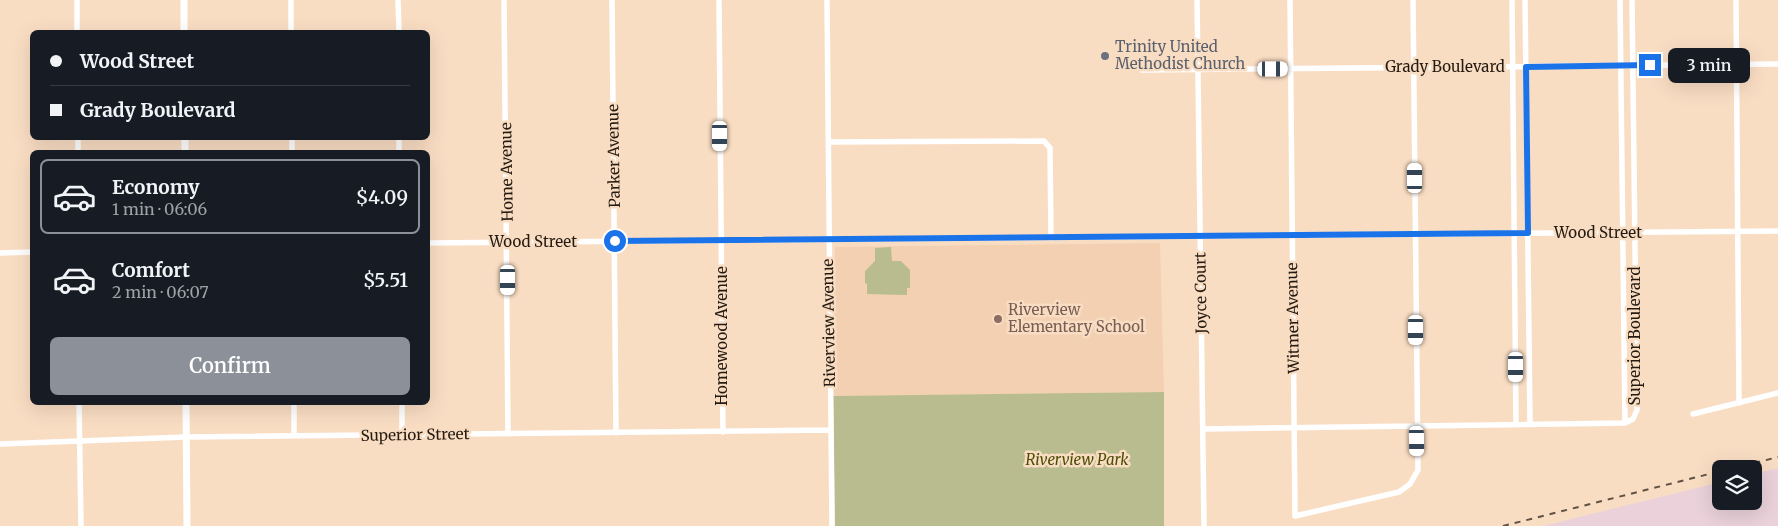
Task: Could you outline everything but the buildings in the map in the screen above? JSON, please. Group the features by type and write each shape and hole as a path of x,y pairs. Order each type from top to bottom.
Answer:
{"street":[{"path":"76,0 77,30"},
{"path":"184,0 184,30"},
{"path":"291,0 291,30"},
{"path":"398,0 399,30"},
{"name":"Home Avenue","path":"504,0 508,434"},
{"name":"Parker Avenue","path":"612,0 616,433"},
{"name":"Homewood Avenue","path":"719,0 723,432"},
{"name":"Riverview Avenue","path":"827,0 832,526"},
{"name":"Joyce Court","path":"1197,0 1204,526"},
{"name":"Witmer Avenue","path":"1290,0 1295,516 1399,492 1410,484 1418,470 1417,426"},
{"path":"1413,0 1417,426"},
{"path":"1512,0 1516,424"},
{"path":"1525,0 1530,424"},
{"name":"Superior Boulevard","path":"1620,0 1625,423 1633,419 1637,410 1632,0"},
{"path":"1736,0 1739,403"},
{"name":"Grady Boulevard","path":"1142,70 1778,64"},
{"path":"829,142 1044,141 1050,148 1051,238"},
{"name":"Wood Street","path":"430,243 1778,231"},
{"path":"0,253 30,252"},
{"path":"1692,414 1778,393"},
{"path":"79,405 81,526"},
{"path":"186,405 187,526"},
{"path":"294,405 294,436"},
{"path":"402,405 402,436"},
{"path":"1203,429 1625,423"},
{"name":"Superior Street","path":"0,444 186,437 830,430"}],"shaded area":[{"name":"Riverview Elementary School","path":"1160,243 1164,392 833,396 835,247"},
{"path":"1778,468 1778,526 1543,526 1712,484 1712,510 1762,510 1762,472"}],"green space":[{"path":"891,247 892,261 901,261 910,270 910,288 907,288 907,295 867,294 865,271 875,261 875,248"},
{"name":"Riverview Park","path":"1164,392 1164,526 835,526 833,396"}],"railway":[{"path":"1762,461 1778,457"},
{"path":"1503,526 1712,473"}],"place":[{"name":"Trinity United Methodist Church","path":"1105,56"},
{"name":"Riverview Elementary School","path":"998,319"}],"route":[{"path":"615,241 1528,233 1526,67 1650,65"}]}
